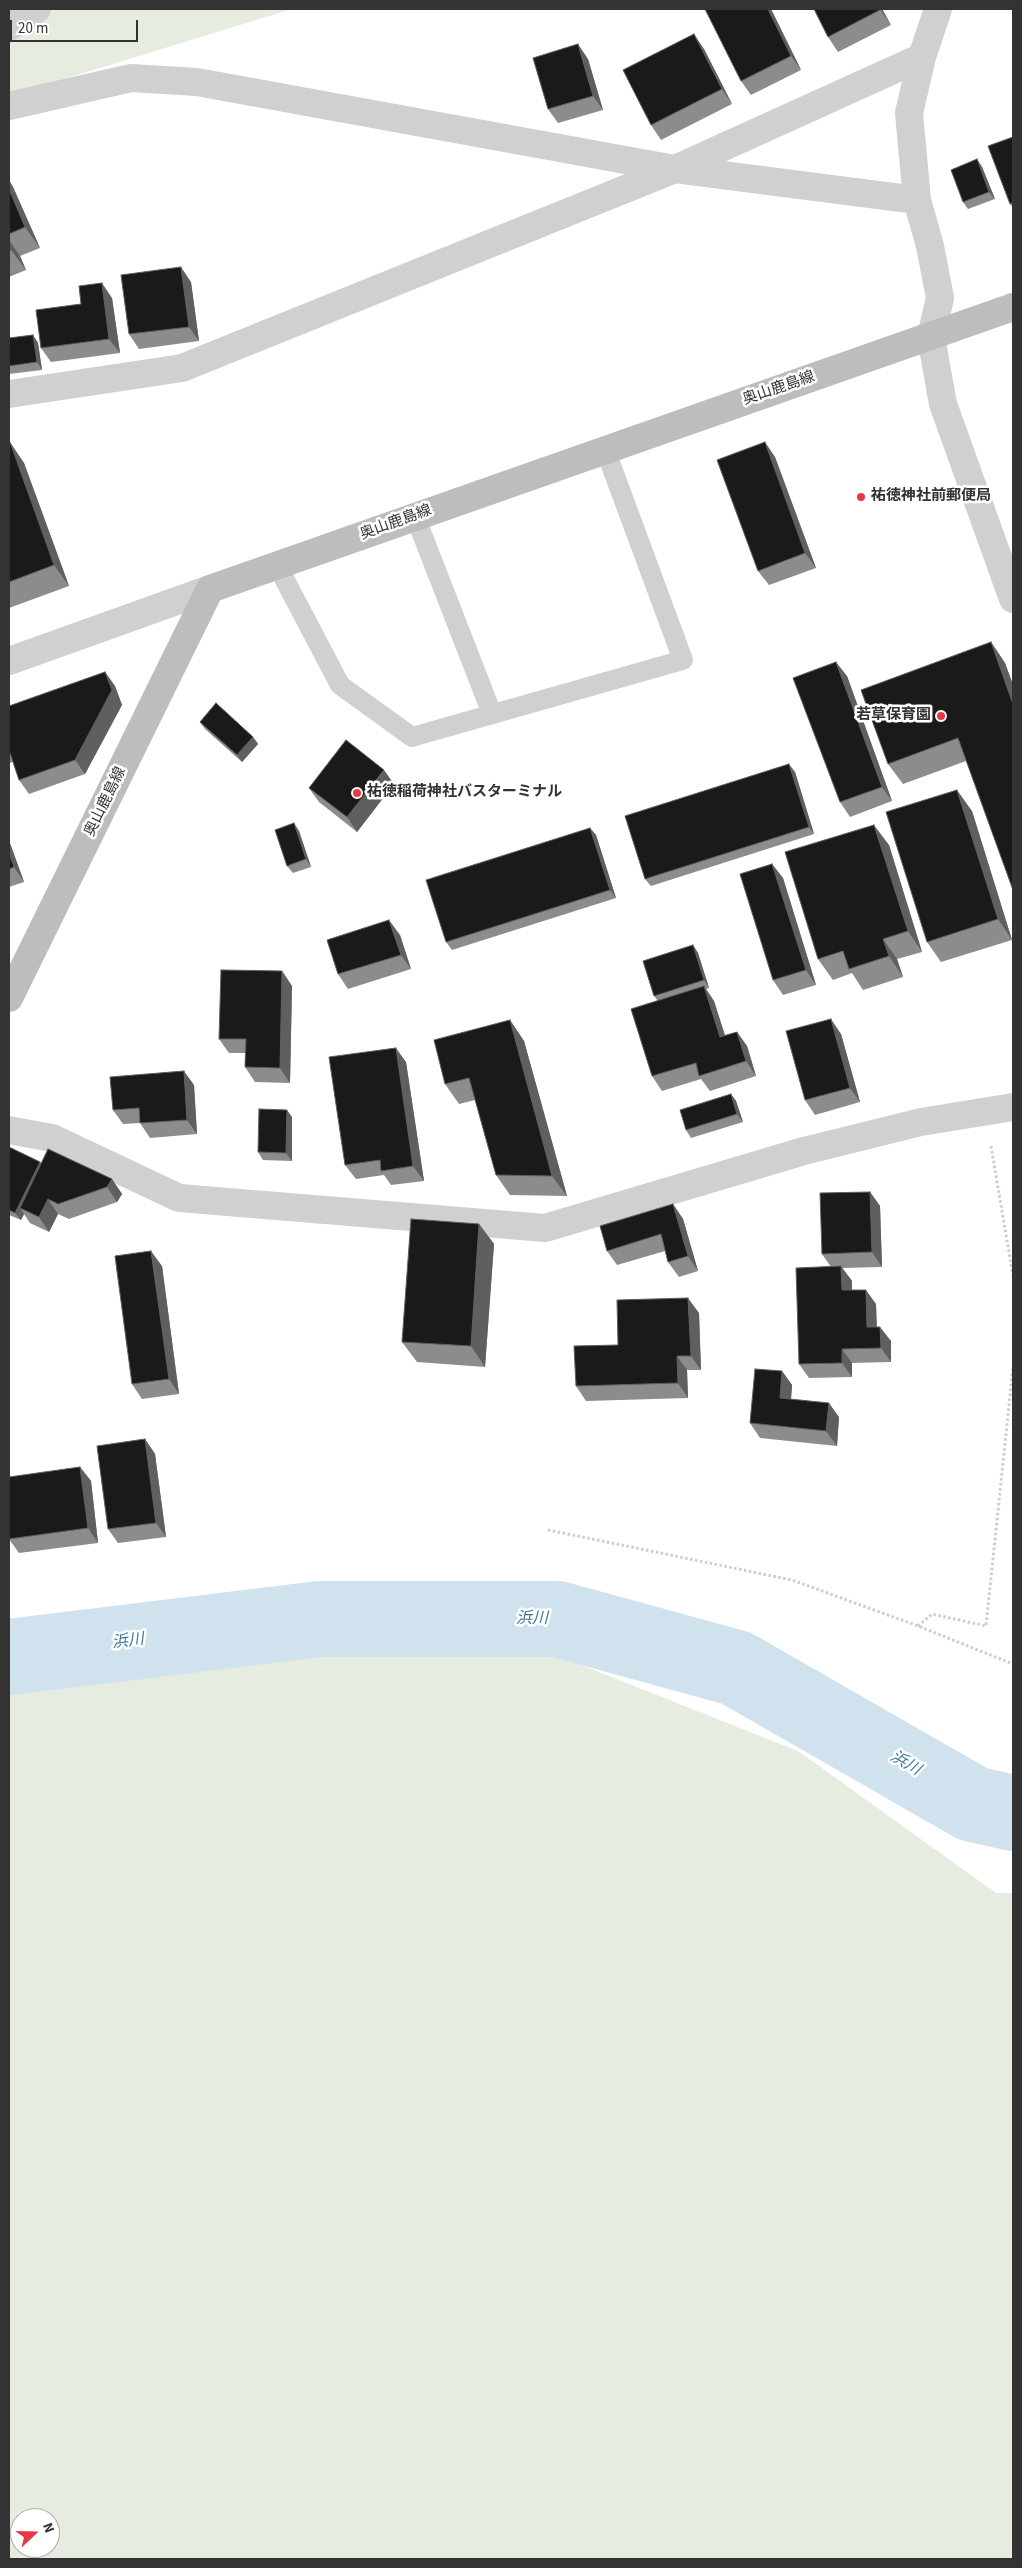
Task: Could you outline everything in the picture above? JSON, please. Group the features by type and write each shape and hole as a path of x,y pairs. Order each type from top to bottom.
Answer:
{"main road":[{"name":"奥山鹿島線","path":"9,998 210,589 1013,307"}],"street":[{"path":"9,27 37,9"},
{"path":"938,9 922,57 909,113 917,200 930,246 940,298 931,337 943,404 1013,599"},
{"path":"9,394 182,368 675,169 922,57"},
{"path":"9,106 131,78 197,82 675,169 917,200"},
{"path":"9,661 210,589"},
{"path":"9,1130 52,1138 179,1198 545,1228 804,1150 921,1122 1013,1108"}],"lane":[{"path":"278,565 340,686 412,737 683,660 605,449"},
{"path":"415,516 492,714"}],"path":[{"path":"986,1111 1013,1276"},
{"path":"918,1626 932,1614 986,1626 1013,1367"},
{"path":"548,1530 792,1580 918,1626 1013,1664"}],"shaded area":[{"path":"9,9 292,9 38,87 9,112"},
{"path":"169,1657 561,1657 798,1751 996,1893 1013,1893 1013,2559 9,2559 9,1688"}],"building":[{"path":"705,9 768,9 791,56 741,81"},
{"path":"814,9 880,9 880,10 828,37"},
{"path":"694,34 722,89 651,125 623,70"},
{"path":"578,44 593,96 548,109 533,58"},
{"path":"1013,137 1013,202 1010,204 988,146"},
{"path":"977,159 989,192 963,202 951,170"},
{"path":"9,189 25,227 9,234"},
{"path":"181,267 189,327 129,334 121,275"},
{"path":"102,283 109,339 41,348 36,310 81,304 79,286"},
{"path":"33,335 37,362 9,366 9,338"},
{"path":"9,442 54,565 9,582"},
{"path":"765,442 805,553 758,571 717,460"},
{"path":"991,642 1013,704 1013,890 958,738 888,764 861,690"},
{"path":"836,662 882,787 840,802 793,678"},
{"path":"105,672 112,690 75,760 19,780 9,750 9,706"},
{"path":"216,703 253,737 237,755 200,722"},
{"path":"346,740 384,770 347,817 309,788"},
{"path":"789,764 809,827 645,879 625,816"},
{"path":"957,790 998,919 927,942 886,812"},
{"path":"294,823 306,859 287,866 275,830"},
{"path":"874,825 908,931 883,939 889,956 849,969 843,951 818,959 785,852"},
{"path":"590,828 610,890 446,942 426,880"},
{"path":"9,853 14,867 9,869"},
{"path":"772,864 806,970 773,980 740,874"},
{"path":"389,920 401,955 338,974 327,940"},
{"path":"693,945 704,980 654,996 643,961"},
{"path":"221,970 282,971 280,1068 245,1067 246,1039 219,1039"},
{"path":"704,986 720,1037 737,1032 746,1061 699,1076 696,1063 652,1076 631,1009"},
{"path":"831,1019 850,1088 805,1100 786,1031"},
{"path":"510,1020 552,1176 496,1175 469,1078 445,1084 434,1040"},
{"path":"396,1048 413,1166 381,1171 380,1160 345,1165 329,1057"},
{"path":"184,1071 187,1120 140,1123 139,1108 113,1110 110,1077"},
{"path":"731,1094 737,1114 686,1130 680,1110"},
{"path":"259,1109 287,1110 286,1153 258,1152"},
{"path":"9,1147 40,1162 15,1213 9,1210"},
{"path":"48,1149 112,1179 107,1187 58,1204 48,1199 39,1217 20,1208"},
{"path":"870,1192 872,1252 822,1254 820,1193"},
{"path":"673,1204 688,1256 668,1262 661,1234 607,1251 600,1226"},
{"path":"411,1219 479,1224 471,1346 402,1342"},
{"path":"151,1251 169,1379 132,1384 115,1256"},
{"path":"841,1266 842,1290 866,1290 867,1327 880,1327 881,1348 842,1349 842,1363 799,1364 796,1268"},
{"path":"688,1298 691,1356 677,1356 678,1383 576,1386 574,1346 618,1345 617,1300"},
{"path":"755,1369 782,1371 780,1398 829,1403 826,1431 750,1423"},
{"path":"145,1439 156,1523 108,1529 97,1446"},
{"path":"80,1467 88,1528 9,1539 9,1477"}],"waterway":[{"name":"浜川","path":"9,1657 320,1619 557,1619 736,1668 973,1804 1013,1813"}],"place":[{"name":"祐徳神社前郵便局","path":"861,497"},
{"name":"若草保育園","path":"941,716"},
{"name":"祐徳稲荷神社バスターミナル","path":"357,793"}]}
